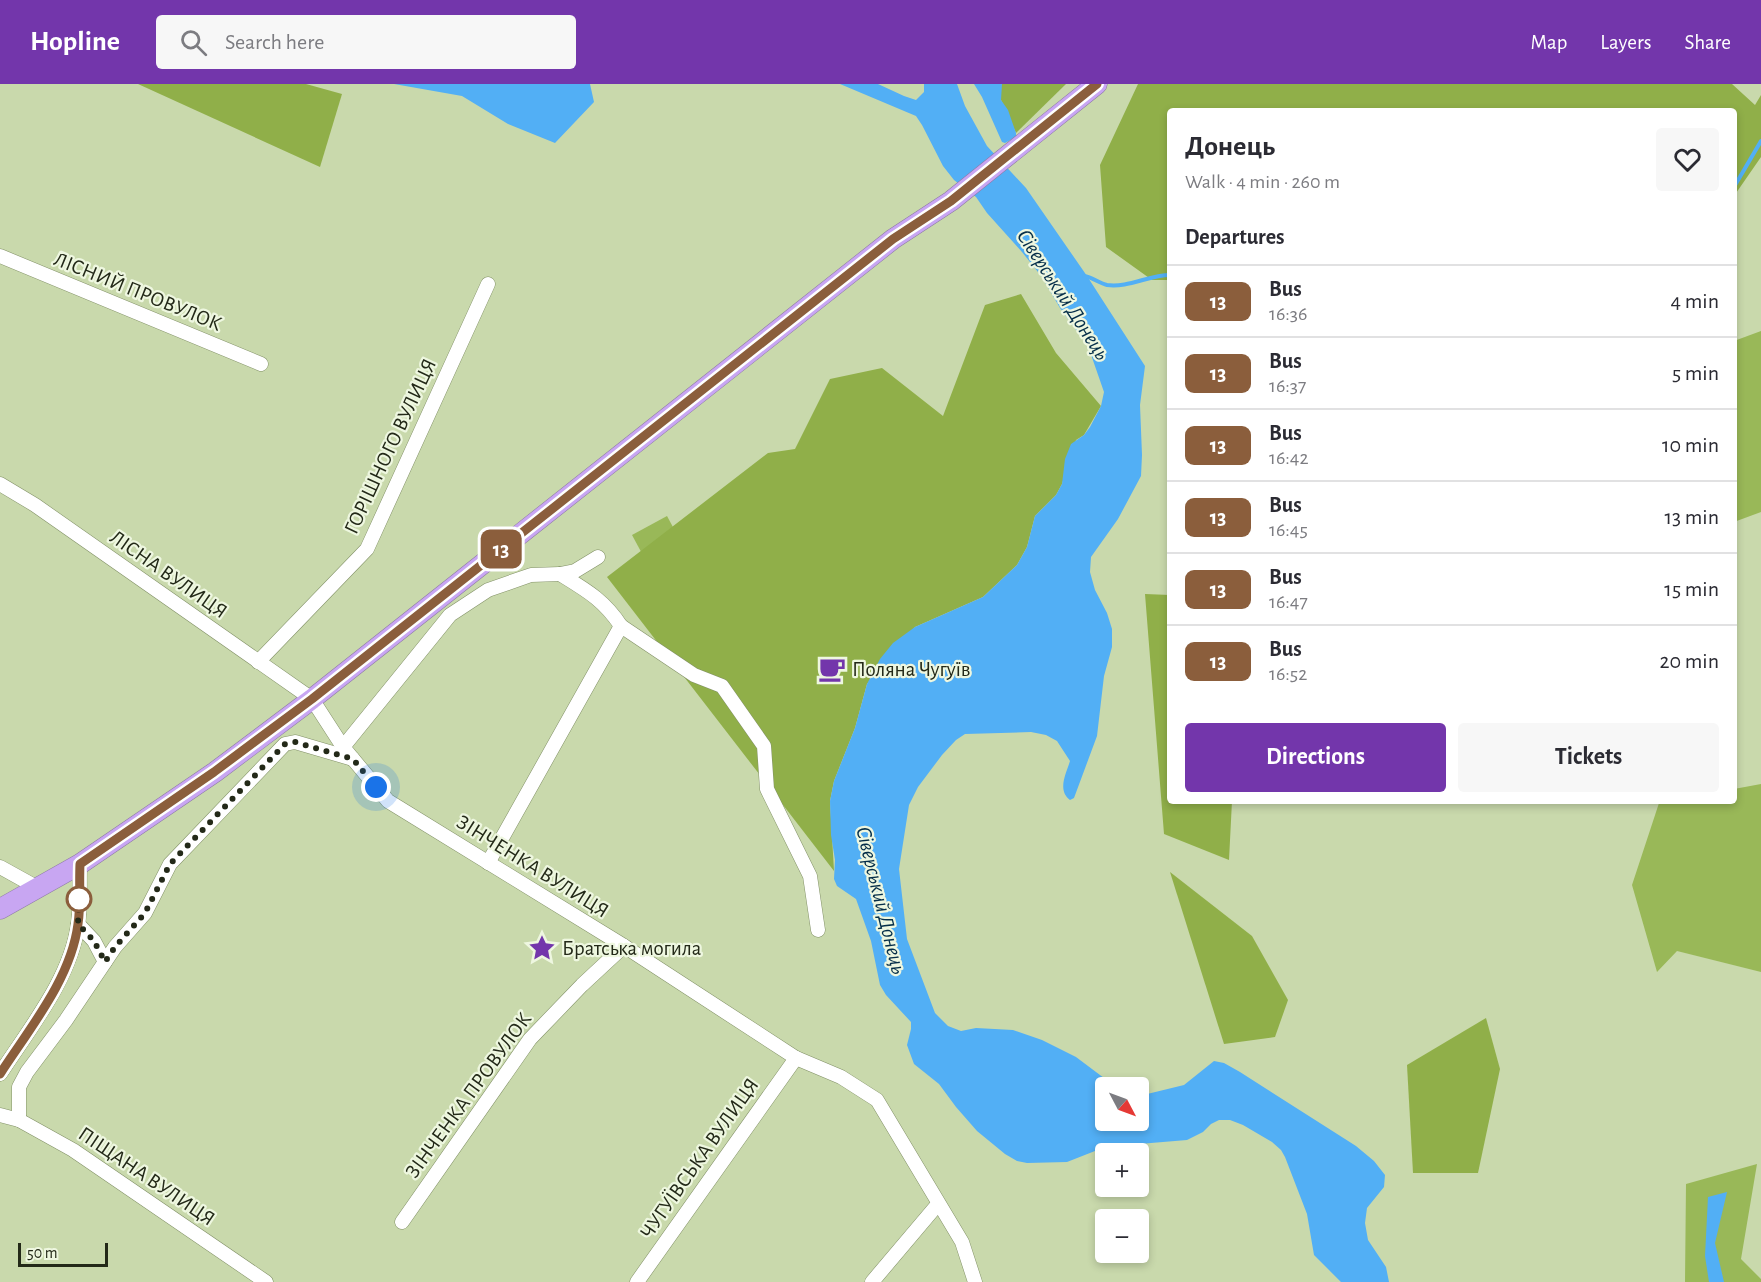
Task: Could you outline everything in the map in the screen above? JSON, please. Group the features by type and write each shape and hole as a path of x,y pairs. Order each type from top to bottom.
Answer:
{"highway":[{"path":"0,909 80,864 214,772 312,699 885,246 951,201 1097,84"}],"street":[{"name":"ЛІСНИЙ ПРОВУЛОК","path":"0,256 261,364"},
{"name":"ГОРІШНОГО ВУЛИЦЯ","path":"258,662 367,549 488,284"},
{"name":"ЛІСНА ВУЛИЦЯ","path":"0,484 35,505 312,699"},
{"path":"343,747 450,615 488,590 531,575 575,571 598,557"},
{"path":"560,574 610,609 621,626 694,675 722,686 764,746 767,789 810,876 818,930"},
{"path":"488,863 621,626"},
{"name":"ЗІНЧЕНКА ВУЛИЦЯ","path":"312,699 343,747 387,801 624,946 796,1058 841,1077 877,1100 962,1242 975,1282"},
{"path":"19,1120 19,1086 27,1072 66,1020 115,947 145,913 170,864 285,744 295,742 353,759"},
{"path":"0,1074 61,978 71,955 78,924 80,864"},
{"path":"0,867 38,888"},
{"path":"78,924 94,941 105,962"},
{"name":"ЗІНЧЕНКА ПРОВУЛОК","path":"402,1222 530,1039 582,985 624,946"},
{"name":"ЧУГУЇВСЬКА ВУЛИЦЯ","path":"637,1282 796,1058"},
{"name":"ПІЩАНА ВУЛИЦЯ","path":"0,1115 19,1120 73,1150 266,1282"},
{"path":"872,1282 938,1204"}],"green space":[{"path":"138,84 306,84 342,94 320,167"},
{"path":"1001,84 1066,84 1016,133 1001,100"},
{"path":"1138,84 1732,84 1755,105 1761,95 1761,157 1737,192 1737,108 1167,108 1167,280 1152,280 1106,247 1100,165"},
{"path":"1021,294 1056,353 1101,406 1084,435 1076,440 1062,484 1056,495 1035,516 1027,547 1017,565 983,597 915,627 867,684 855,728 834,781 830,801 834,871 607,577 768,453 795,449 830,379 882,368 943,416 985,305"},
{"path":"1761,331 1761,512 1737,521 1737,340"},
{"path":"667,516 701,579 666,598 632,535"},
{"path":"1145,594 1167,595 1167,804 1232,804 1229,860 1164,834"},
{"path":"1761,784 1761,972 1677,951 1657,972 1632,885 1659,804 1737,804 1737,788"},
{"path":"1170,872 1252,936 1288,1000 1275,1037 1224,1044"},
{"path":"1486,1018 1500,1069 1478,1173 1413,1173 1407,1065"},
{"path":"1757,1164 1741,1259 1761,1279 1761,1282 1685,1282 1686,1184"}],"water":[{"path":"394,84 590,84 594,102 555,143 508,124 462,96"},
{"name":"Сіверський Донець","path":"840,84 878,84 916,100 924,92 924,84 957,84 965,106 987,146 1026,188 1087,276 1145,366 1140,405 1141,476 1118,519 1091,557 1090,572 1095,590 1107,613 1112,629 1112,647 1104,676 1097,736 1074,798 1070,800 1064,792 1063,787 1070,761 1057,741 1046,735 1031,732 965,734 942,755 918,787 909,805 899,869 907,939 935,1013 948,1026 961,1031 976,1028 1013,1030 1042,1040 1076,1057 1103,1077 1095,1077 1095,1131 1149,1131 1149,1094 1184,1085 1214,1061 1224,1063 1240,1072 1356,1146 1374,1161 1385,1175 1384,1187 1367,1208 1365,1223 1368,1240 1386,1267 1389,1282 1341,1282 1314,1255 1307,1214 1281,1150 1272,1142 1230,1120 1219,1120 1187,1140 1149,1143 1095,1143 1095,1151 1067,1162 1027,1163 1017,1161 1005,1154 977,1131 939,1084 914,1064 907,1045 911,1022 886,995 880,985 871,941 856,899 837,886 834,879 835,860 831,835 830,801 834,781 855,728 867,684 880,659 893,643 915,627 983,597 1017,565 1027,547 1035,516 1056,495 1062,484 1065,459 1071,444 1084,435 1090,427 1101,406 1104,392 1088,346 1060,308 1042,277 976,197 954,180 943,166 916,116"},
{"path":"974,84 1002,84 1001,100 1008,110 1016,137 1005,143 1002,142"},
{"path":"1727,1192 1715,1243 1724,1282 1709,1282 1705,1256 1708,1197"}],"waterway":[{"path":"1737,182 1761,141"},
{"path":"1084,276 1107,285 1115,285 1167,275"}],"bus line":[{"name":"13","path":"0,1074 61,978 71,955 78,924 80,864 214,772 312,699 893,239 951,201 1097,84"}],"place":[{"name":"Поляна Чугуїв","path":"832,669"},
{"name":"Братська могила","path":"542,948"}],"route":[{"path":"79,899 78,924 94,941 105,962 145,913 170,864 285,744 295,742 353,759 376,787"}]}
